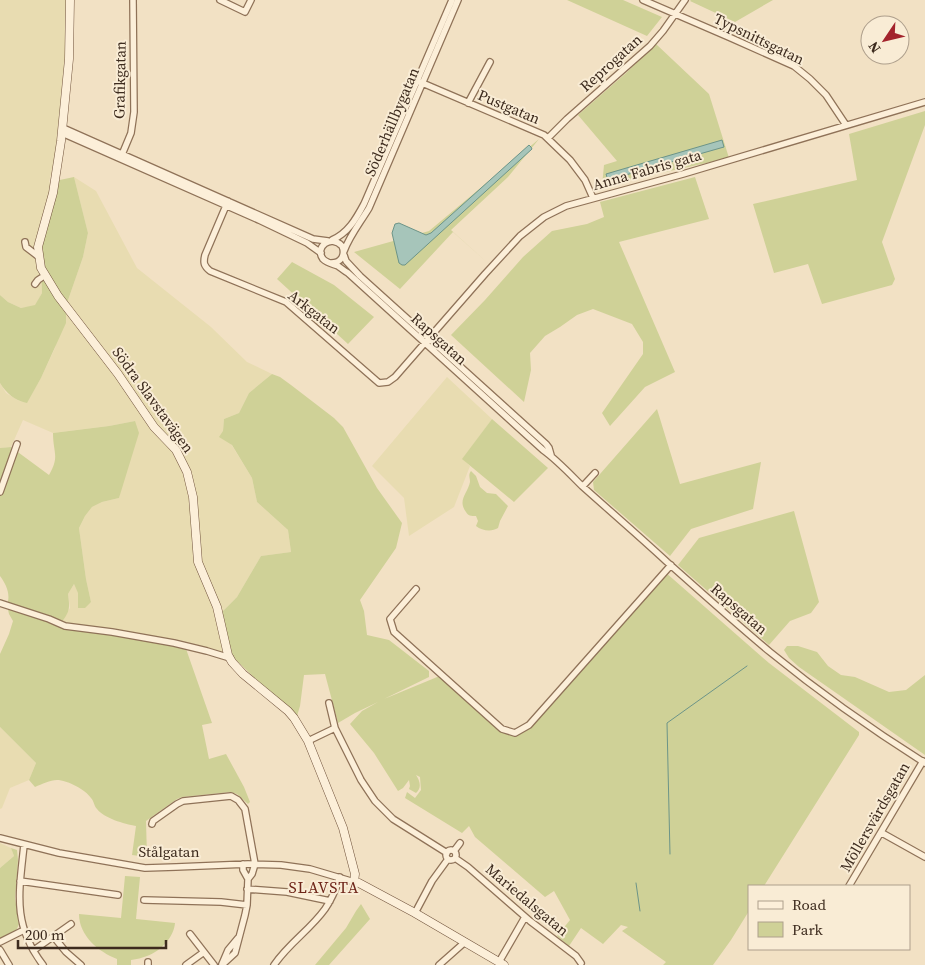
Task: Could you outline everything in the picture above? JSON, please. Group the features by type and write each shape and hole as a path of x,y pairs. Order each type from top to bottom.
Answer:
{"street":[{"name":"Södra Slavstavägen","path":"70,0 69,59 62,130 53,193 38,247 41,268 58,296 118,374 154,427 176,450 187,472 194,497 198,562 217,608 230,658 243,674 288,711 308,741 343,828 354,874 354,882"},
{"name":"Grafikgatan","path":"121,156 131,134 134,112 133,0"},
{"path":"220,0 246,12 251,0"},
{"name":"Söderhällbygatan","path":"344,253 347,241 369,208 452,0"},
{"name":"Söderhällbygatan","path":"330,241 342,235 359,214 458,0"},
{"name":"Typsnittsgatan","path":"643,0 794,66 826,95 846,125"},
{"name":"Reprogatan","path":"548,138 650,46 686,0"},
{"path":"468,103 490,62"},
{"name":"Pustgatan","path":"420,83 544,135 570,160 585,180 593,198"},
{"name":"Anna Fabris gata","path":"427,341 520,236 544,217 566,206 683,174 925,102"},
{"path":"62,130 313,239 340,243 344,253 338,262 331,263 324,260 321,253 307,243 227,203"},
{"name":"Arkgatan","path":"227,203 203,262 210,271 286,302 379,383 388,382 395,377 427,341"},
{"path":"321,253 323,246 330,241"},
{"path":"24,247 39,257"},
{"name":"Rapsgatan","path":"344,253 346,261 360,276 541,448 771,653 847,710 924,762"},
{"name":"Rapsgatan","path":"331,263 348,273 427,341"},
{"path":"35,284 41,278"},
{"path":"0,492 17,444"},
{"path":"583,486 595,473"},
{"path":"416,589 390,619 394,632 502,729 515,733 529,725 671,565"},
{"path":"0,603 66,626 174,643 230,658"},
{"name":"Mariedalsgatan","path":"329,704 335,728 361,780 382,809 395,821 468,867 525,917 576,956 581,963"},
{"path":"308,741 335,728"},
{"name":"Möllersvärdsgatan","path":"850,885 924,762"},
{"path":"152,824 153,821 183,801 231,796 238,800 245,809 255,864 252,874 248,879 247,905 235,953 222,965"},
{"path":"882,833 925,857"},
{"name":"Stålgatan","path":"0,838 59,853 145,868 255,864 310,869 359,883 502,963"},
{"path":"415,913 432,881 450,857 450,850 454,851 460,844"},
{"path":"24,845 19,903 24,930 43,965"},
{"path":"243,864 243,870 248,879"},
{"path":"274,965 288,947 315,921 330,901 340,877"},
{"path":"20,881 118,895"},
{"path":"247,889 287,892 330,901"},
{"path":"144,900 221,902 247,905"},
{"path":"502,963 525,917"},
{"path":"34,950 71,924"},
{"path":"0,942 24,930"},
{"path":"190,934 214,965"},
{"path":"53,936 66,952 81,965"},
{"path":"439,965 465,942"},
{"path":"0,950 9,965"},
{"path":"186,965 204,952"}],"shaded area":[{"path":"0,0 66,0 65,60 55,159 49,182 55,181 41,268 42,293 35,306 21,308 8,302 0,295"},
{"path":"74,177 96,191 137,268 211,327 247,362 272,374 249,393 239,413 224,419 223,431 252,478 257,502 288,530 291,552 261,556 237,597 222,612 218,608 228,655 59,624 70,608 68,594 74,584 78,592 78,608 91,602 79,528 92,507 102,502 119,498 135,421 53,433 23,420 11,447 0,448 0,383 6,393 19,401 27,402 55,348 66,306 83,257 88,233"},
{"path":"447,377 492,419 463,459 470,466 454,507 409,536 404,498 372,466"},
{"path":"0,727 36,763 29,780 10,788 0,809"},
{"path":"0,843 11,848 14,856 0,868"}],"green space":[{"path":"567,0 623,0 662,17 647,36"},
{"path":"691,0 773,0 735,22"},
{"path":"656,44 709,94 729,158 602,186 604,165 617,161 578,115"},
{"path":"925,111 925,125 882,242 895,279 892,285 822,304 808,264 774,273 753,204 857,180 849,134"},
{"path":"539,139 508,177 451,230 490,265 453,232 400,289 354,252 429,231"},
{"path":"74,177 88,233 83,257 66,306 66,323 41,378 27,403 11,396 0,383 0,295 8,302 21,308 35,305 42,293 38,247 55,181"},
{"path":"695,177 709,219 619,242 675,372 645,387 610,426 602,413 643,354 643,342 632,324 593,309 577,315 545,336 530,353 531,370 524,402 451,335 523,257 552,231 587,224 604,217 600,202"},
{"path":"292,262 334,285 374,317 348,344 277,279"},
{"path":"272,374 280,377 334,418 343,427 377,488 402,523 396,548 360,600 364,611 367,635 389,640 429,671 429,677 384,699 442,675 502,729 515,733 529,725 665,572 769,663 859,732 859,735 765,885 748,885 748,913 713,965 663,965 666,962 622,931 628,927 621,925 603,944 581,928 569,946 557,936 570,920 554,891 545,897 475,837 469,826 462,833 405,798 407,792 415,798 421,790 420,777 416,775 420,784 416,793 409,789 409,780 398,791 374,753 350,724 362,711 378,702 338,723 325,674 304,675 297,716 233,657 222,612 237,597 261,556 291,552 288,530 257,502 252,478 232,445 219,437 223,431 224,419 239,413 249,393"},
{"path":"657,409 680,484 761,462 753,509 691,529 670,556 594,490 593,482"},
{"path":"492,419 548,468 514,502 462,459"},
{"path":"135,421 139,433 119,498 102,502 92,507 79,528 91,602 85,608 78,608 78,593 74,584 68,594 69,607 66,616 60,624 185,646 212,723 202,725 209,759 226,754 250,802 248,804 237,794 230,792 177,799 146,821 147,857 132,855 136,826 104,815 96,808 89,795 81,789 57,780 35,787 29,780 36,763 0,727 0,654 13,621 7,605 7,589 0,576 0,448 11,447 49,475 55,459 53,433"},
{"path":"471,471 476,476 480,487 487,493 496,494 508,506 496,529 478,528 476,526 478,521 476,516 469,515 464,508 463,500 469,486"},
{"path":"794,511 819,602 811,613 790,621 769,645 678,565 699,538"},
{"path":"787,646 798,646 817,652 828,666 841,675 855,677 889,692 906,690 925,675 925,755 799,667 789,658 784,650"},
{"path":"11,848 17,850 15,898 19,924 16,931 0,942 0,868 14,856"},
{"path":"125,876 140,877 136,919 175,923 166,943 157,951 145,957 131,960 131,965 117,965 117,959 103,952 86,936 82,929 79,914 121,918"},
{"path":"361,904 370,919 329,965 315,965 346,928"}],"water":[{"path":"722,140 724,147 608,180 606,174"},
{"path":"529,145 532,149 405,265 399,263 392,233 395,224 399,223 426,235 431,233"}],"waterway":[{"path":"670,854 667,723 747,666"},
{"path":"636,883 640,911"}],"district":[{"name":"SLAVSTA","path":"324,887"}]}
